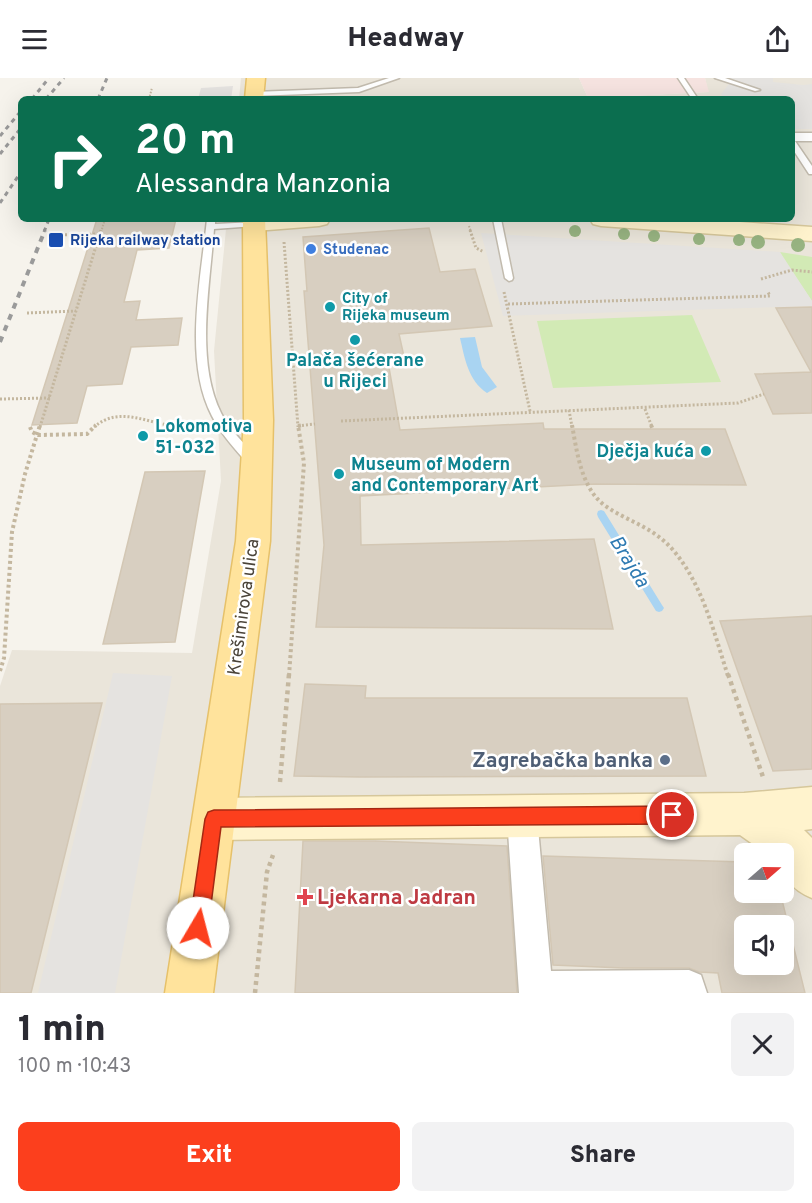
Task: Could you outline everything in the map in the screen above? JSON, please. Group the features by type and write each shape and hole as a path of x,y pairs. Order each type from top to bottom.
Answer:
{"main road":[{"name":"Krešimirova ulica","path":"189,993 253,541 259,470 254,222"},
{"path":"643,222 812,234"},
{"path":"755,800 812,876"},
{"path":"214,819 522,817 755,800 812,808"}],"street":[{"path":"795,137 812,137"},
{"path":"522,817 536,991 689,987 690,993"}],"lane":[{"path":"255,90 359,90 396,78"},
{"path":"681,78 693,96"},
{"path":"718,78 758,90"},
{"path":"795,147 812,172"},
{"path":"254,222 210,223 203,324 204,378 214,412 259,470"},
{"path":"499,222 509,278"}],"path":[{"path":"150,96 152,88"},
{"path":"0,671 4,658 12,532 25,474 104,222"},
{"path":"469,226 476,248 485,253"},
{"path":"57,235 100,234"},
{"path":"280,782 300,543 304,463 298,426 284,243 289,237"},
{"path":"761,279 781,272 812,272"},
{"path":"502,285 530,411"},
{"path":"508,304 770,296 768,292"},
{"path":"27,313 76,311"},
{"path":"341,421 530,411 645,409 738,403 764,394"},
{"path":"0,399 50,398"},
{"path":"645,409 652,430"},
{"path":"569,410 581,465 588,485 596,498 608,508 647,527 663,539 676,552 698,588 755,800"},
{"path":"30,428 38,435 87,434 96,423 108,418 139,416 178,426 195,423"},
{"path":"298,426 315,424"},
{"path":"255,993 267,872 272,856 279,850"}],"shaded area":[{"path":"241,78 579,78 587,96 239,96"},
{"path":"579,78 705,78 709,92 628,96 587,96"},
{"path":"705,78 812,78 812,993 0,993 0,686 12,650 192,653 221,481 214,351 227,222 795,222 795,96 628,96 708,92"},
{"path":"716,78 773,78 773,82 812,84 812,129 795,129 795,96 722,96 721,94 729,84"},
{"path":"233,86 231,96 199,96 201,88"},
{"path":"481,233 780,252 812,301 812,306 503,316"},
{"path":"113,673 172,676 115,993 38,993"}],"green space":[{"path":"780,252 812,257 812,301 783,258"},
{"path":"692,315 721,382 553,388 537,321"}],"water":[{"path":"475,337 482,367 497,387 487,393 471,375 460,338"}],"building":[{"path":"96,222 175,222 169,248 137,250 124,302 140,301 136,320 182,318 178,345 131,347 122,384 87,386 77,423 32,425"},
{"path":"429,228 440,272 475,269 492,326 399,334 405,361 388,362 400,430 543,423 544,429 725,429 746,485 594,484 360,496 361,545 594,539 613,629 316,627 324,545 304,291 307,291 303,237"},
{"path":"812,307 812,413 773,414 755,374 811,372 776,308"},
{"path":"205,471 175,642 103,644 145,472"},
{"path":"812,616 812,769 773,771 720,621"},
{"path":"305,684 366,686 365,698 687,698 706,776 294,776"},
{"path":"102,703 31,993 0,993 0,704"},
{"path":"303,841 507,846 517,993 295,993"},
{"path":"543,856 734,862 734,903 783,903 786,915 734,915 734,975 794,975 794,949 805,993 722,993 718,973 699,972 689,968 553,965"}],"waterway":[{"name":"Brajda","path":"601,514 659,608"}],"railway":[{"path":"34,96 49,78"},
{"path":"49,96 64,78"},
{"path":"99,96 107,78"},
{"path":"0,136 18,115"},
{"path":"0,154 18,132"},
{"path":"0,203 18,176"},
{"path":"44,232 48,222"},
{"path":"0,342 45,230"}],"place":[{"name":"Rijeka railway station","path":"56,240"},
{"name":"Studenac","path":"311,249"},
{"name":"City of Rijeka museum","path":"330,307"},
{"name":"Palača šećerane u Rijeci","path":"355,340"},
{"name":"Lokomotiva 51-032","path":"143,436"},
{"name":"Dječja kuća","path":"706,451"},
{"name":"Museum of Modern and Contemporary Art","path":"339,474"},
{"name":"Zagrebačka banka","path":"665,760"},
{"name":"Ljekarna Jadran","path":"305,897"}],"route":[{"path":"198,928 214,819 672,815"}]}
